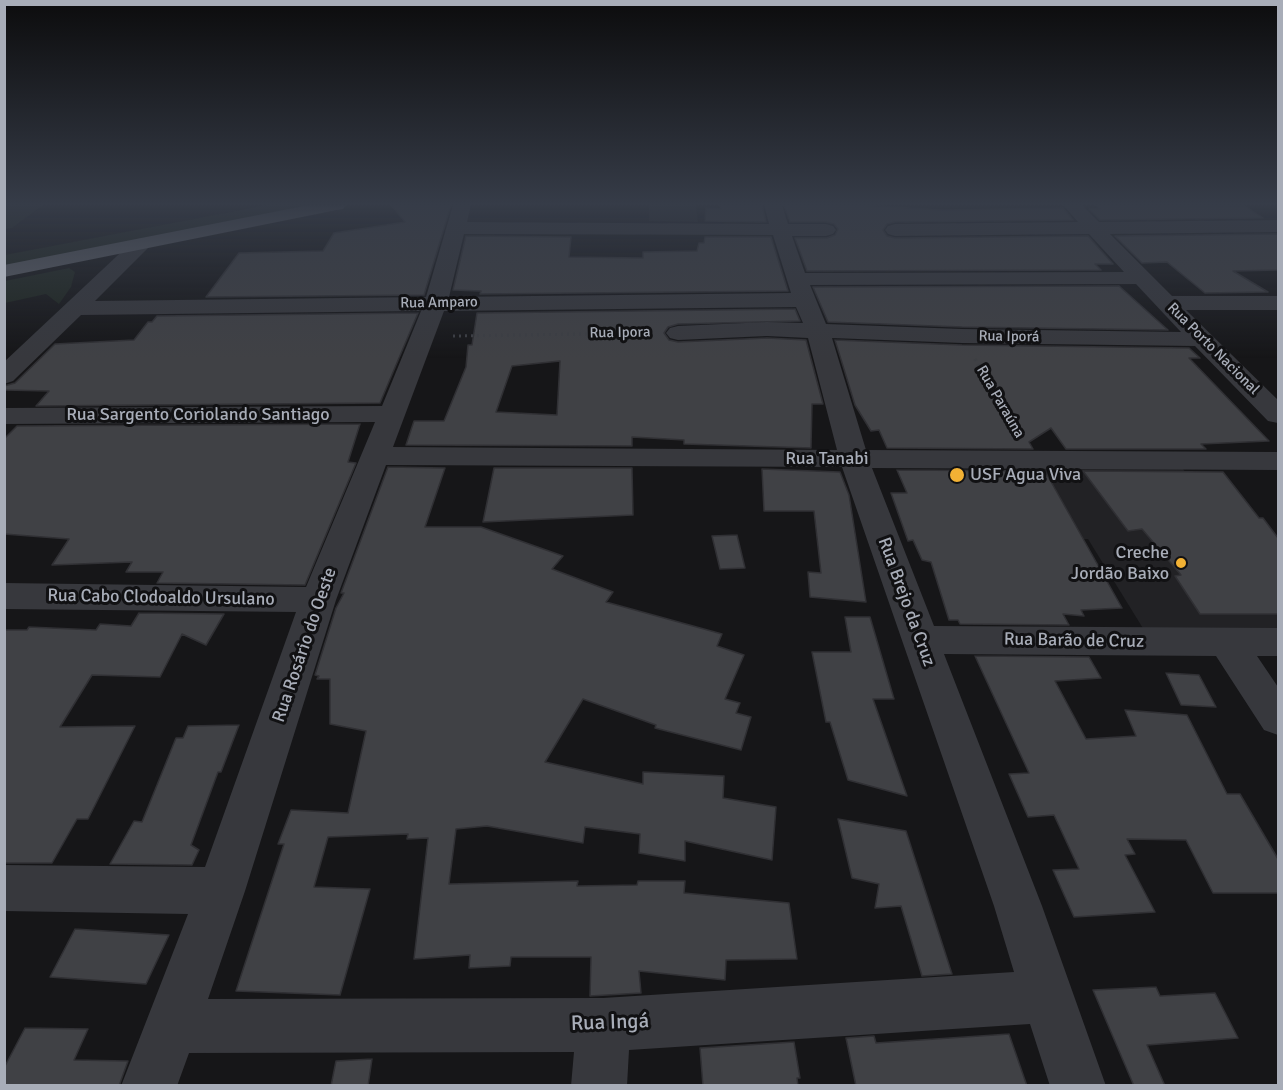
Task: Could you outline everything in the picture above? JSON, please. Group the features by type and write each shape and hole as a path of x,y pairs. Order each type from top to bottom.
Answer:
{"highway":[{"path":"4,271 81,256"}],"street":[{"path":"4,376 129,256"},
{"name":"Rua Rosário do Oeste","path":"148,1086 220,891 318,600 436,303 448,256"},
{"name":"Rua Brejo da Cruz","path":"788,256 818,332 854,459 1049,996"},
{"name":"Rua Porto Nacional","path":"1121,256 1201,339 1277,412"},
{"name":"Rua Amparo","path":"74,308 436,303 1142,278"},
{"path":"1168,303 1278,303"},
{"path":"678,333 767,329 818,332"},
{"name":"Rua Iporá","path":"818,332 1201,339"},
{"name":"Rua Sargento Coriolando Santiago","path":"4,416 391,414"},
{"name":"Rua Tanabi","path":"376,456 1278,461"},
{"name":"Rua Cabo Clodoaldo Ursulano","path":"4,596 318,600"},
{"name":"Rua Barão de Cruz","path":"920,639 1278,642"},
{"path":"1227,642 1278,718"},
{"path":"4,888 220,891"},
{"path":"1049,996 1078,1086"},
{"name":"Rua Ingá","path":"171,1026 603,1025 1049,996"},
{"path":"599,1086 603,1025"}],"path":[{"name":"Rua Ipora","path":"422,336 678,333"},
{"name":"Rua Paraúna","path":"962,336 1034,461"}],"shaded area":[{"path":"5,256 70,256 5,267"},
{"path":"69,268 75,272 71,287 59,304 46,294 5,303 5,281"},
{"name":"Creche Jordão Baixo","path":"1011,469 1183,469 1278,585 1278,628 1144,630 1088,539 1053,540"}],"building":[{"path":"237,256 436,256 424,295 206,297"},
{"path":"461,256 643,258 643,256 777,256 788,291 480,294 481,291 453,290"},
{"path":"801,256 1106,256 1113,264 1095,264 1101,270 807,271"},
{"path":"1135,256 1278,256 1278,270 1233,271 1268,292 1205,293 1167,262 1142,263"},
{"path":"1119,286 1168,330 962,327 828,322 813,287"},
{"path":"795,309 800,321 678,324 668,327 664,333 669,340 678,342 767,338 806,340 823,404 812,404 811,448 684,444 684,440 632,437 632,446 406,445 414,421 444,421 466,367 468,345 472,345 477,313","holes":["560,361 557,415 496,412 512,366"]},
{"path":"418,313 380,403 36,406 49,391 4,390 4,386 15,383 55,344 134,340 148,322 152,322 157,316"},
{"path":"835,340 962,345 1189,348 1200,358 1189,358 1269,441 1201,444 1206,449 1066,449 1051,428 1029,442 1033,449 887,448 879,430 871,431 855,405"},
{"path":"360,424 348,462 356,463 305,585 157,583 163,572 126,572 132,562 52,565 69,539 4,534 4,439 17,426"},
{"path":"388,467 445,468 425,527 481,527 563,556 552,569 613,592 606,602 722,634 717,646 744,655 725,699 740,703 736,713 751,717 741,750 655,728 656,725 583,699 545,762 643,784 643,772 724,776 723,798 776,807 772,860 685,841 685,861 639,853 640,834 585,827 583,843 487,826 456,829 449,884 578,881 577,886 637,885 638,881 685,881 684,893 789,903 797,959 726,960 725,980 639,971 641,993 590,996 591,957 511,957 510,966 469,968 470,955 414,959 428,838 407,839 408,834 328,837 314,887 370,889 340,995 236,991 284,844 278,844 291,810 348,813 366,731 330,724 330,679 317,679 319,676 315,675 336,608 344,593 341,593"},
{"path":"494,468 632,468 633,515 483,522"},
{"path":"762,469 840,472 849,495 866,602 810,597 808,572 821,573 814,511 764,511"},
{"path":"897,470 1045,471 1122,608 1081,610 1084,616 1063,614 1069,625 960,624 958,620 949,620 931,562 922,560 913,540 908,541 891,493 907,493"},
{"path":"1083,471 1223,472 1278,538 1278,614 1200,614 1175,576 1181,575 1142,529 1128,531"},
{"path":"737,535 745,568 720,569 712,536"},
{"path":"139,613 224,614 206,645 182,634 160,677 92,675 60,727 135,726 88,819 77,819 52,863 4,863 4,630 27,630 29,627 96,630 100,624 131,626"},
{"path":"845,617 870,617 894,699 873,699 907,796 848,780 830,722 826,722 812,652 851,652"},
{"path":"975,656 1089,657 1101,678 1055,681 1086,739 1136,736 1125,710 1187,715 1227,794 1240,794 1278,859 1278,893 1213,893 1186,840 1127,839 1135,854 1125,855 1155,912 1074,917 1053,870 1079,869 1054,815 1028,817 1009,774 1029,773"},
{"path":"1166,673 1199,675 1216,707 1181,705"},
{"path":"239,725 221,772 218,772 191,845 199,850 192,865 110,864 134,821 142,822 176,738 183,738 188,726"},
{"path":"838,819 906,831 952,974 922,976 901,906 875,908 879,884 852,878"},
{"path":"75,929 169,935 146,984 50,977"},
{"path":"1156,987 1160,996 1215,993 1238,1038 1147,1045 1165,1086 1134,1086 1093,990"},
{"path":"25,1028 88,1029 74,1060 128,1061 119,1086 4,1086 4,1068"},
{"path":"1009,1034 1027,1086 856,1086 846,1038 874,1036 876,1043"},
{"path":"794,1042 800,1078 797,1078 798,1086 703,1086 700,1048"},
{"path":"372,1059 368,1086 331,1086 336,1061"}],"place":[{"name":"USF Agua Viva","path":"957,475"},
{"name":"Creche Jordão Baixo","path":"1181,563"}]}
